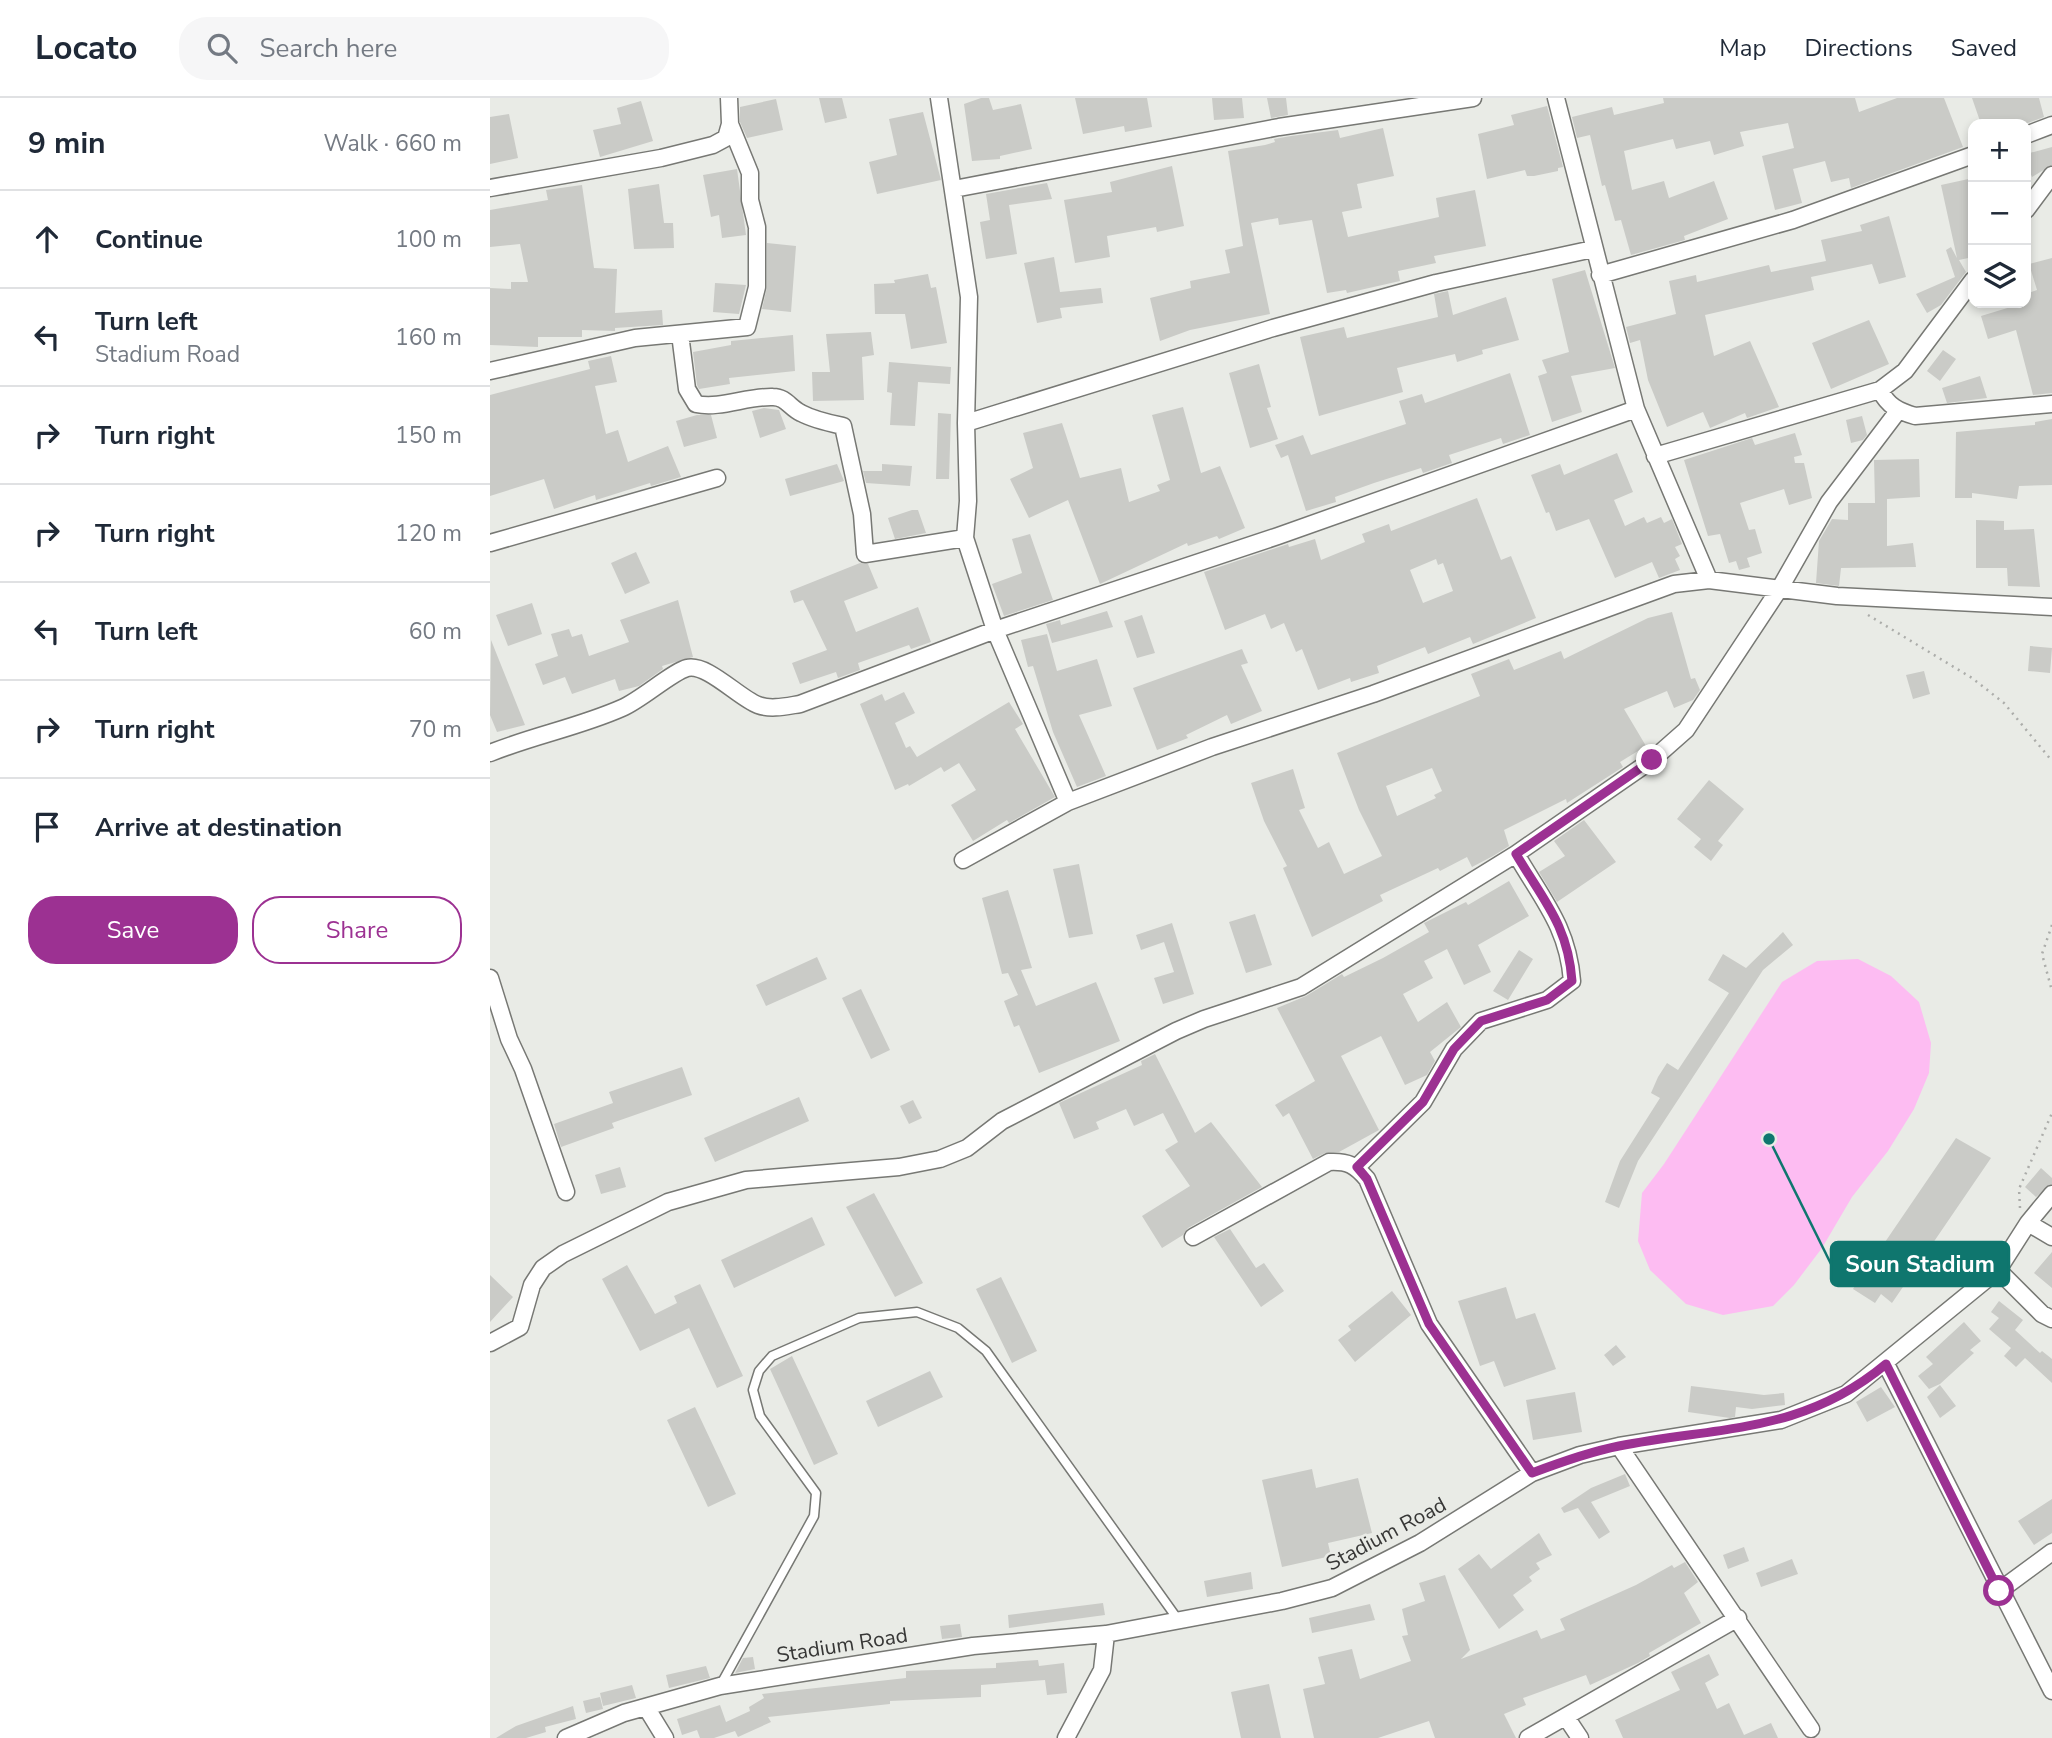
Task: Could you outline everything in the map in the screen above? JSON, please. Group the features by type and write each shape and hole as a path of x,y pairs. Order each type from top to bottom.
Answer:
{"street":[{"path":"490,188 661,158 713,145 726,138 730,124 729,98"},
{"path":"939,98 969,297 965,423 968,501 965,538 995,630 1069,802"},
{"path":"954,189 1279,127 1473,98"},
{"path":"1562,100 1593,249 1636,409 1709,580"},
{"path":"490,371 635,338 747,327 757,287 757,227 750,200 750,173 730,124"},
{"path":"2031,133 2052,125"},
{"path":"1600,275 1793,220 1968,157"},
{"path":"2031,203 2052,175"},
{"path":"965,423 1273,328 1436,284 1593,249"},
{"path":"1655,456 1880,390 1905,371 1968,287"},
{"path":"680,334 687,389 696,404 711,407 733,401 774,397 786,400 797,411 817,420 843,426 862,514 865,554 965,538"},
{"path":"1880,390 1886,402 1898,411 1914,416 2052,404"},
{"path":"490,753 529,738 573,729 621,709 687,668 701,670 758,705 774,708 800,704 995,630 1278,536 1636,409"},
{"path":"490,1343 520,1327 532,1285 543,1268 563,1254 668,1202 746,1180 899,1167 949,1156 967,1148 1002,1121 1176,1031 1301,987 1516,854 1652,760 1686,730 1780,588 1829,502 1898,411"},
{"path":"490,543 717,478"},
{"path":"963,860 1069,802 1213,747 1373,694 1674,584 1709,580 1837,596 2052,607"},
{"path":"1357,1167 1423,1102 1454,1049 1481,1021 1547,1000 1572,981 1570,956 1555,914 1516,854"},
{"path":"490,978 509,1039 523,1069 566,1192"},
{"path":"1193,1237 1329,1162 1346,1161 1357,1167 1367,1179 1429,1324 1532,1473"},
{"name":"Stadium Road","path":"566,1738 646,1707 720,1686 972,1646 1106,1634 1282,1601 1332,1588 1420,1543 1532,1473 1580,1455 1619,1446 1781,1420 1846,1394 1998,1270 2028,1223 2052,1194"},
{"path":"2028,1223 2052,1237"},
{"path":"1998,1270 2042,1314 2052,1319"},
{"path":"1886,1364 2052,1691"},
{"path":"1619,1446 1811,1729"},
{"path":"1999,1591 2052,1552"},
{"path":"1528,1738 1738,1618"},
{"path":"1066,1738 1102,1671 1106,1634"},
{"path":"646,1707 665,1738"},
{"path":"1566,1717 1580,1738"}],"lane":[{"path":"720,1686 814,1516 816,1493 760,1416 752,1390 758,1370 772,1356 859,1318 917,1312 958,1328 986,1351 1179,1621"}],"path":[{"path":"1860,610 1972,678 2004,703 2052,761"},
{"path":"2052,925 2042,954 2052,991"},
{"path":"2028,1223 2020,1208 2019,1189 2052,1113"}],"shaded area":[{"path":"1858,959 1891,976 1919,1002 1931,1043 1929,1073 1914,1109 1888,1151 1852,1197 1822,1248 1794,1285 1773,1306 1723,1315 1686,1304 1650,1270 1638,1241 1642,1193 1664,1164 1782,982 1817,961"}],"building":[{"path":"819,98 842,98 847,118 825,123"},
{"path":"989,98 993,110 1021,104 1032,149 1000,156 1000,159 972,161 964,104"},
{"path":"1075,98 1147,98 1152,127 1125,132 1124,126 1083,134"},
{"path":"1212,98 1242,98 1244,118 1214,120"},
{"path":"1267,98 1286,98 1288,115 1271,118"},
{"path":"1663,98 1855,98 1859,112 1897,98 1944,98 1963,147 1851,188 1849,178 1831,182 1825,161 1793,169 1802,203 1775,210 1762,156 1794,148 1788,123 1740,132 1744,146 1714,155 1710,141 1676,149 1673,139 1624,151 1632,190 1664,181 1669,198 1714,181 1728,219 1684,236 1685,240 1631,255 1621,220 1615,221 1605,185 1602,186 1590,135 1577,138 1572,117 1612,107 1614,115 1664,103"},
{"path":"1972,98 2039,98 2044,117 2031,122 2031,119 1979,119"},
{"path":"776,99 783,130 747,138 740,122 740,107"},
{"path":"641,101 653,141 600,157 593,130 621,124 617,108"},
{"path":"1547,106 1563,167 1558,168 1558,171 1534,176 1527,176 1525,170 1487,179 1478,134 1514,125 1511,115"},
{"path":"923,112 941,180 877,194 869,162 897,155 889,119"},
{"path":"509,114 518,158 490,164 490,117"},
{"path":"1383,128 1394,176 1357,184 1362,208 1342,212 1348,237 1439,217 1436,198 1475,190 1486,246 1434,256 1436,263 1398,271 1400,281 1347,293 1346,290 1327,293 1312,220 1279,225 1278,218 1251,223 1270,314 1190,330 1160,341 1150,298 1191,288 1190,281 1230,273 1225,250 1243,246 1228,151 1265,145 1275,142 1274,139 1291,136 1338,130 1340,138"},
{"path":"2052,147 2052,165 2032,177 2031,175 2031,153"},
{"path":"1172,166 1184,226 1157,232 1156,227 1107,236 1110,257 1075,263 1064,200 1112,192 1110,182"},
{"path":"737,169 746,235 722,238 719,215 711,217 703,175"},
{"path":"1968,179 1968,258 1959,260 1966,272 1941,305 1927,313 1916,294 1955,277 1946,250 1951,247 1957,258 1941,185"},
{"path":"1047,183 1052,199 1009,205 1017,254 986,259 980,222 990,220 986,194"},
{"path":"659,184 664,223 673,223 674,248 634,249 628,189"},
{"path":"582,185 594,268 617,269 615,313 662,310 663,325 615,328 615,331 582,330 582,337 538,337 538,347 490,345 490,288 511,289 511,282 528,282 520,244 490,247 490,210 548,200 546,190"},
{"path":"1889,216 1906,277 1879,284 1872,264 1811,277 1814,290 1705,315 1714,356 1750,341 1779,407 1747,418 1745,413 1710,428 1703,412 1667,427 1648,380 1640,340 1630,343 1626,327 1676,314 1669,281 1696,275 1697,282 1769,265 1771,272 1826,261 1821,240 1862,231 1860,225"},
{"path":"767,243 796,246 791,312 762,309 767,287"},
{"path":"1054,257 1060,292 1101,288 1103,303 1060,308 1062,318 1037,323 1024,263"},
{"path":"2052,258 2052,393 2033,395 2016,330 1988,339 1981,316 2007,308 2031,308 2031,292 2037,290 2031,263"},
{"path":"1585,270 1615,368 1571,376 1582,412 1552,422 1538,376 1547,373 1542,360 1569,352 1552,279"},
{"path":"928,274 931,288 936,287 947,343 911,349 905,314 875,314 874,284 895,283 894,280"},
{"path":"715,283 746,285 739,314 713,312"},
{"path":"1448,291 1453,315 1506,297 1519,340 1482,350 1483,354 1457,362 1455,354 1397,368 1403,392 1319,416 1300,337 1344,327 1347,338 1438,317 1434,294"},
{"path":"1869,320 1889,364 1831,389 1812,343"},
{"path":"871,332 874,355 862,357 864,400 813,401 812,372 830,372 826,334"},
{"path":"793,335 795,371 729,378 730,384 699,389 693,352 731,345 731,341"},
{"path":"1943,350 1956,359 1940,381 1927,371"},
{"path":"611,356 617,382 595,386 606,434 618,430 628,462 668,446 681,477 651,486 650,483 596,500 595,495 554,509 544,479 490,496 490,395 590,369 588,361"},
{"path":"889,362 951,367 950,384 918,382 915,426 890,425 892,393 887,392"},
{"path":"1259,364 1271,407 1267,408 1278,439 1250,448 1229,373"},
{"path":"1510,373 1530,435 1503,444 1501,438 1449,455 1452,463 1423,473 1421,468 1374,483 1335,497 1336,502 1306,511 1288,455 1281,458 1275,445 1303,435 1311,455 1406,424 1399,401 1422,394 1425,403"},
{"path":"1980,376 1987,398 1947,403 1942,388"},
{"path":"1183,407 1201,473 1220,466 1245,528 1219,539 1217,536 1188,546 1187,543 1100,584 1068,500 1029,518 1010,479 1033,468 1023,433 1062,423 1080,478 1121,468 1129,502 1160,491 1157,485 1170,480 1152,415"},
{"path":"764,408 779,410 786,429 760,438 752,411"},
{"path":"938,413 951,414 949,479 936,479"},
{"path":"697,415 711,415 717,438 684,447 676,421"},
{"path":"1862,416 1867,435 1863,440 1851,443 1846,420"},
{"path":"2052,419 2052,485 2019,486 2017,499 1972,493 1972,498 1955,498 1956,432 2035,425 2035,422"},
{"path":"1795,433 1802,455 1794,457 1795,463 1804,463 1812,498 1789,505 1784,489 1740,503 1749,530 1755,529 1762,553 1747,558 1750,567 1739,570 1736,561 1729,563 1720,534 1708,536 1684,460 1752,438 1755,445"},
{"path":"1617,453 1633,492 1614,500 1625,526 1644,517 1647,523 1661,517 1664,523 1672,519 1682,544 1675,547 1680,556 1675,559 1680,570 1659,578 1652,562 1615,578 1589,519 1556,531 1549,512 1546,513 1531,475 1560,464 1564,475"},
{"path":"1919,459 1920,497 1887,499 1887,546 1913,543 1916,567 1841,568 1839,586 1816,583 1819,541 1832,519 1848,520 1848,503 1875,503 1874,460"},
{"path":"837,464 844,481 790,496 785,479"},
{"path":"882,464 912,466 910,486 866,483 863,471 882,471"},
{"path":"1477,498 1501,560 1511,556 1536,618 1473,644 1470,637 1428,654 1425,647 1377,666 1379,673 1351,682 1350,678 1318,690 1302,649 1296,652 1284,623 1271,629 1265,614 1225,630 1204,572 1288,544 1289,547 1315,539 1321,560 1365,542 1362,534 1389,524 1391,531","holes":["1436,559 1438,565 1443,563 1453,591 1423,603 1410,570"]},
{"path":"918,510 926,533 895,539 888,518"},
{"path":"1976,520 2004,521 2004,530 2034,529 2040,587 2008,586 2007,568 1976,568"},
{"path":"1030,534 1053,600 1004,616 992,584 1022,573 1012,539"},
{"path":"636,552 650,583 625,594 611,563"},
{"path":"860,563 868,564 878,588 844,601 856,632 918,607 931,642 911,649 909,645 858,663 860,670 838,678 836,672 800,684 792,663 827,650 803,600 794,603 790,591"},
{"path":"678,600 693,657 662,666 663,669 639,686 619,691 615,679 572,694 565,677 543,685 535,664 558,656 551,634 569,629 572,637 582,634 589,656 629,642 620,620"},
{"path":"532,603 542,634 508,646 496,615"},
{"path":"1107,611 1113,627 1052,643 1046,624 1060,620 1061,625"},
{"path":"1672,612 1691,679 1695,678 1700,690 1693,700 1674,708 1667,691 1624,709 1646,746 1620,762 1623,767 1567,803 1566,799 1504,830 1509,846 1493,856 1472,867 1467,857 1440,871 1438,868 1380,895 1383,901 1312,937 1283,868 1287,866 1264,821 1251,783 1293,769 1305,808 1299,810 1318,848 1329,842 1344,874 1382,856 1359,810 1337,753 1480,696 1471,674 1509,659 1514,670 1561,651 1564,659 1648,618","holes":["1432,768 1442,791 1434,795 1436,798 1397,816 1386,786"]},
{"path":"1142,615 1155,653 1137,658 1124,621"},
{"path":"1047,634 1057,671 1097,659 1112,706 1079,715 1106,776 1077,787 1053,732 1033,666 1028,667 1021,640"},
{"path":"491,640 525,725 497,732 490,715"},
{"path":"2030,646 2052,648 2050,673 2028,671"},
{"path":"1242,649 1248,663 1241,665 1262,711 1231,724 1227,715 1186,735 1188,738 1157,750 1133,688"},
{"path":"1924,671 1930,694 1913,699 1906,675"},
{"path":"904,692 915,713 895,723 906,748 910,746 917,757 1009,702 1023,724 1015,729 1055,797 1009,823 1007,820 973,841 951,805 976,790 959,763 944,772 941,767 909,786 908,784 895,790 860,704 882,694 885,701"},
{"path":"1709,780 1744,809 1718,841 1723,845 1711,861 1694,847 1701,839 1677,819"},
{"path":"1584,820 1616,862 1557,902 1539,872 1565,856 1554,841"},
{"path":"1079,864 1093,934 1069,938 1053,869"},
{"path":"1509,881 1529,916 1478,945 1491,972 1464,985 1447,949 1424,961 1433,978 1403,994 1418,1022 1447,1002 1461,1027 1430,1052 1435,1061 1427,1075 1405,1085 1381,1036 1341,1056 1379,1130 1339,1152 1325,1153 1313,1159 1289,1113 1283,1117 1275,1105 1315,1081 1277,1008 1306,996 1342,974 1344,977 1383,958 1429,932 1424,923 1466,902 1468,905"},
{"path":"1008,890 1032,968 1021,970 1036,1006 1096,982 1120,1041 1039,1073 1019,1025 1014,1027 1004,1001 1018,995 1008,973 1002,974 982,898"},
{"path":"1255,914 1272,965 1246,973 1229,922"},
{"path":"1172,923 1194,994 1163,1004 1154,978 1174,972 1164,942 1141,950 1136,935"},
{"path":"1783,932 1793,945 1763,970 1638,1161 1619,1208 1605,1202 1620,1161 1660,1098 1651,1093 1658,1077 1667,1063 1678,1070 1729,993 1708,980 1723,954 1746,968"},
{"path":"1519,950 1533,959 1508,1000 1493,991"},
{"path":"817,957 827,979 766,1006 756,985"},
{"path":"861,989 890,1050 871,1059 842,998"},
{"path":"1155,1054 1195,1133 1211,1122 1262,1187 1188,1228 1183,1235 1162,1248 1142,1216 1190,1186 1165,1150 1178,1142 1163,1113 1134,1126 1126,1109 1096,1122 1099,1129 1074,1139 1059,1103 1142,1065 1141,1061"},
{"path":"682,1067 692,1095 612,1123 614,1128 561,1147 554,1124 613,1103 609,1092"},
{"path":"799,1097 809,1121 715,1162 704,1138"},
{"path":"913,1100 922,1118 909,1124 900,1106"},
{"path":"1956,1138 1991,1158 1892,1303 1881,1294 1875,1303 1853,1289"},
{"path":"620,1167 626,1187 601,1194 595,1175"},
{"path":"2041,1168 2052,1178 2052,1184 2036,1197 2025,1187"},
{"path":"874,1193 923,1283 895,1297 846,1207"},
{"path":"812,1217 825,1245 734,1288 721,1260"},
{"path":"1230,1229 1256,1268 1264,1263 1284,1291 1261,1307 1214,1237"},
{"path":"2052,1252 2052,1288 2034,1273"},
{"path":"627,1265 655,1314 677,1303 674,1296 700,1284 743,1376 717,1388 689,1328 640,1351 602,1279"},
{"path":"490,1275 513,1297 490,1322"},
{"path":"1001,1277 1037,1351 1012,1363 976,1289"},
{"path":"1506,1287 1516,1319 1535,1313 1556,1369 1504,1387 1494,1361 1480,1366 1458,1301"},
{"path":"1392,1291 1411,1315 1355,1362 1338,1340 1351,1330 1348,1326"},
{"path":"1999,1301 2023,1320 2015,1330 2040,1353 2042,1351 2052,1359 2052,1383 2025,1358 2016,1367 2004,1356 2011,1348 1989,1329 1999,1318 1991,1312"},
{"path":"1964,1322 1981,1341 1970,1350 1974,1353 1940,1384 1929,1389 1918,1376 1933,1364 1926,1357"},
{"path":"1616,1345 1626,1357 1613,1366 1604,1355"},
{"path":"792,1356 838,1454 814,1465 770,1369"},
{"path":"930,1371 943,1397 878,1427 866,1401"},
{"path":"1940,1385 1956,1406 1940,1418 1927,1397"},
{"path":"1691,1386 1764,1395 1784,1393 1785,1405 1752,1409 1736,1407 1735,1417 1730,1418 1688,1412"},
{"path":"1881,1387 1895,1407 1867,1422 1856,1402"},
{"path":"1575,1392 1582,1432 1533,1440 1526,1400"},
{"path":"695,1407 736,1494 708,1507 667,1420"},
{"path":"1312,1469 1316,1488 1358,1478 1372,1533 1328,1543 1331,1556 1282,1567 1262,1480"},
{"path":"1625,1474 1630,1486 1591,1502 1610,1532 1599,1539 1578,1508 1564,1513 1561,1508 1591,1488"},
{"path":"2052,1499 2052,1533 2034,1545 2018,1521"},
{"path":"1539,1533 1552,1555 1536,1563 1540,1569 1529,1577 1532,1581 1513,1595 1524,1610 1499,1629 1458,1569 1479,1554 1491,1569"},
{"path":"1744,1547 1749,1561 1728,1569 1723,1555"},
{"path":"1792,1559 1798,1574 1761,1587 1756,1573"},
{"path":"1685,1562 1698,1582 1684,1593 1701,1623 1649,1653 1650,1656 1638,1663 1590,1685 1586,1675 1523,1698 1526,1705 1504,1714 1516,1738 1435,1738 1429,1721 1378,1738 1314,1738 1303,1689 1325,1684 1318,1657 1352,1649 1360,1679 1411,1661 1402,1636 1408,1635 1402,1609 1425,1601 1419,1583 1445,1575 1470,1650 1461,1659 1537,1630 1541,1639 1565,1630 1560,1619 1636,1585 1672,1565 1674,1568"},
{"path":"1251,1572 1253,1589 1207,1597 1204,1581"},
{"path":"1103,1603 1105,1615 1009,1628 1008,1615"},
{"path":"1370,1604 1375,1620 1312,1633 1309,1618"},
{"path":"960,1624 962,1637 942,1639 940,1626"},
{"path":"1709,1654 1719,1675 1705,1683 1717,1709 1729,1703 1744,1735 1771,1723 1778,1738 1623,1738 1615,1720 1680,1690 1671,1672"},
{"path":"753,1657 755,1669 735,1673 743,1658"},
{"path":"1038,1660 1039,1666 1064,1663 1067,1693 1047,1695 1045,1680 981,1685 981,1697 890,1701 890,1704 768,1717 771,1722 738,1737 735,1731 714,1738 700,1738 697,1730 682,1735 677,1719 720,1705 726,1722 750,1711 749,1707 764,1698 762,1694 906,1678 906,1671 996,1668 996,1663"},
{"path":"706,1666 710,1678 669,1688 666,1675"},
{"path":"1269,1684 1281,1738 1241,1738 1231,1692"},
{"path":"632,1685 636,1698 603,1706 600,1693"},
{"path":"600,1697 603,1709 586,1713 583,1701"},
{"path":"573,1706 576,1719 545,1727 546,1732 526,1738 496,1738 516,1726"}],"place":[{"name":"Soun Stadium","path":"1769,1139"}],"route":[{"path":"1652,760 1516,854 1555,914 1570,956 1572,981 1547,1000 1527,1004 1481,1021 1454,1049 1423,1102 1357,1167 1367,1179 1429,1324 1532,1473 1580,1455 1619,1446 1781,1420 1816,1409 1846,1394 1886,1364 1999,1591"}]}
